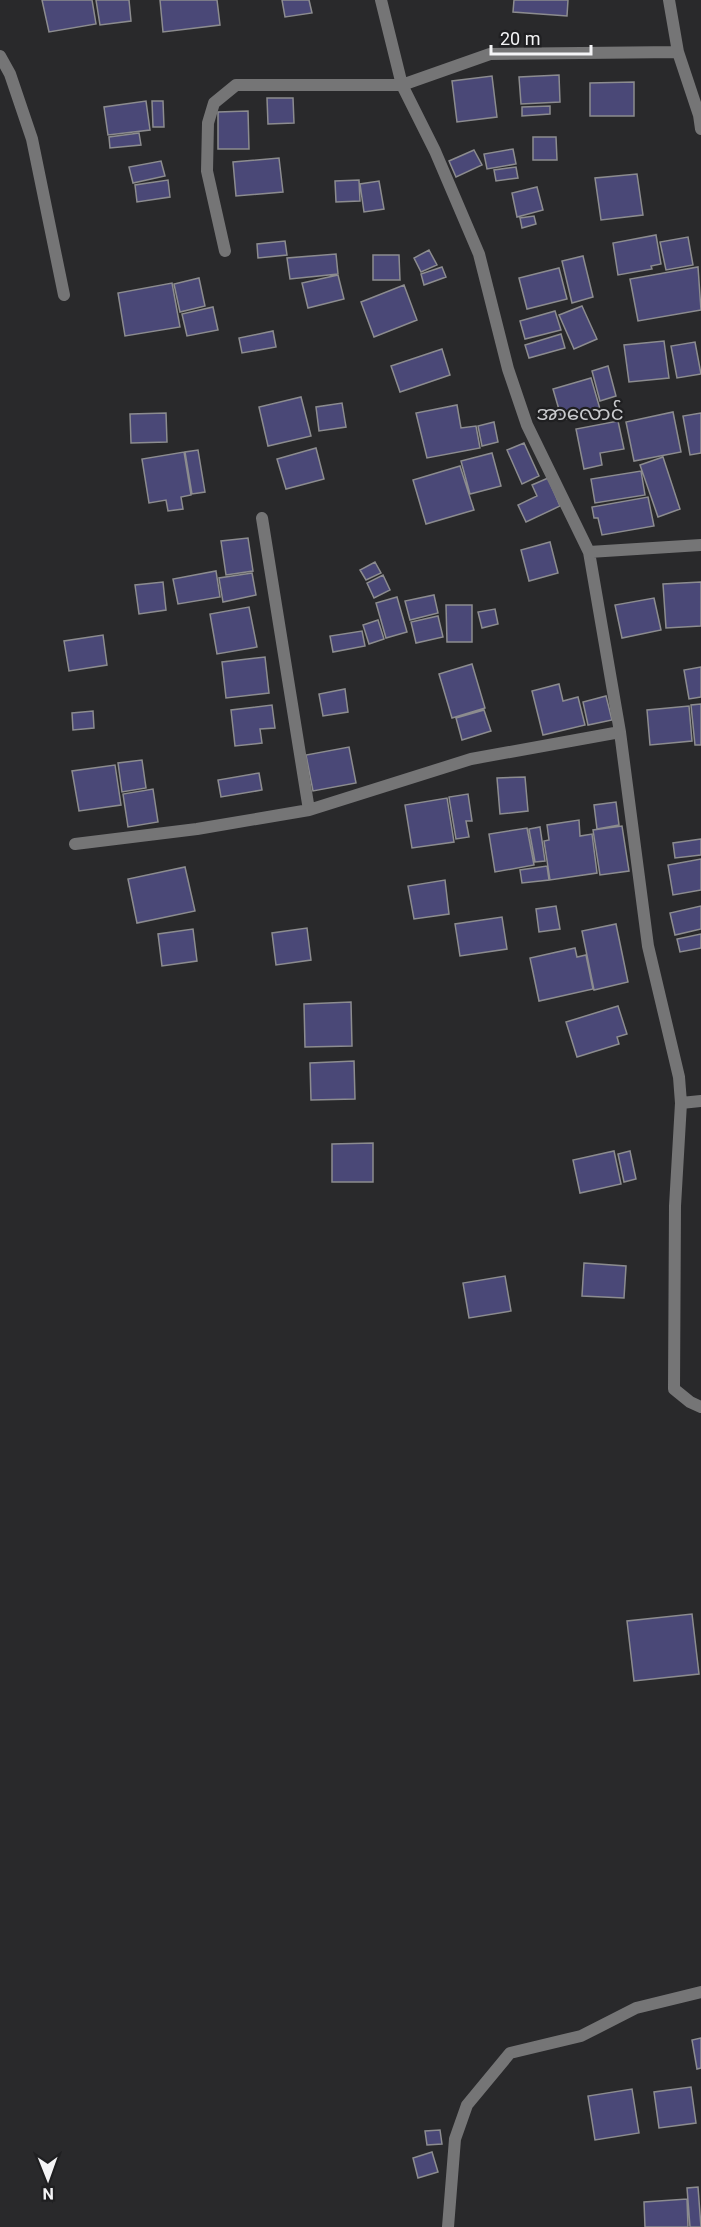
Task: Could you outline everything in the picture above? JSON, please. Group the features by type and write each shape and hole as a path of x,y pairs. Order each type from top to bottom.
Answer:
{"street":[{"path":"381,0 402,85 435,151 479,254 508,369 526,425 588,552 620,732 648,946 679,1077 681,1103 675,1206 672,1373 674,1389 690,1402 701,1407"},
{"path":"669,0 678,51 699,115 701,129"},
{"path":"225,250 207,171 208,123 214,102 237,85 402,85 490,54 678,51"},
{"path":"0,56 10,74 32,139 64,295"},
{"path":"262,518 309,810"},
{"path":"588,552 701,545"},
{"path":"75,844 196,829 309,810 471,759 620,732"},
{"path":"681,1103 701,1101"},
{"path":"448,2227 455,2139 467,2104 510,2053 581,2036 636,2008 701,1992"}],"building":[{"path":"42,0 92,0 96,24 49,32"},
{"path":"96,0 129,0 131,21 100,25"},
{"path":"160,0 217,0 220,25 163,32"},
{"path":"282,0 309,0 312,13 285,17"},
{"path":"514,0 568,0 567,16 513,12"},
{"path":"559,75 560,102 521,104 519,77"},
{"path":"492,76 497,117 457,122 452,81"},
{"path":"634,82 634,116 590,116 590,83"},
{"path":"267,98 293,98 294,123 268,124"},
{"path":"146,101 150,130 108,135 104,107"},
{"path":"152,101 163,101 164,127 153,127"},
{"path":"550,106 550,114 522,116 522,107"},
{"path":"248,111 249,149 218,149 218,112"},
{"path":"139,133 141,145 110,148 109,137"},
{"path":"533,137 556,137 557,160 533,160"},
{"path":"513,149 516,164 487,169 484,154"},
{"path":"474,150 482,165 456,177 449,161"},
{"path":"279,158 283,192 236,196 233,162"},
{"path":"161,161 165,176 133,183 129,167"},
{"path":"516,167 518,178 496,181 494,170"},
{"path":"637,174 643,215 601,220 595,178"},
{"path":"168,180 170,197 137,202 135,185"},
{"path":"359,180 360,201 336,202 335,181"},
{"path":"379,181 384,209 364,212 360,184"},
{"path":"537,187 543,210 517,217 512,193"},
{"path":"534,216 536,224 522,228 520,218"},
{"path":"656,235 661,264 651,266 652,269 618,275 613,243"},
{"path":"688,237 693,265 666,270 660,242"},
{"path":"285,241 287,255 258,258 257,244"},
{"path":"429,250 437,265 421,272 414,258"},
{"path":"336,254 338,274 290,279 287,258"},
{"path":"373,255 399,255 400,280 373,280"},
{"path":"583,256 593,297 572,303 562,261"},
{"path":"442,267 446,277 424,285 421,274"},
{"path":"698,267 701,310 638,321 630,279"},
{"path":"559,268 567,299 527,309 519,278"},
{"path":"338,275 344,299 308,308 302,283"},
{"path":"199,278 205,306 180,312 174,284"},
{"path":"172,283 180,327 125,336 118,293"},
{"path":"404,285 417,320 374,337 361,302"},
{"path":"582,306 597,339 574,349 559,315"},
{"path":"213,307 218,330 187,336 182,314"},
{"path":"555,311 561,330 525,339 520,321"},
{"path":"273,331 276,347 242,353 239,338"},
{"path":"561,334 565,348 529,358 525,345"},
{"path":"664,341 669,378 629,382 624,345"},
{"path":"695,342 701,374 677,378 671,346"},
{"path":"442,349 450,375 400,392 391,366"},
{"path":"608,366 616,396 600,401 592,371"},
{"path":"591,378 600,409 562,420 553,389"},
{"path":"301,397 311,436 268,446 259,407"},
{"path":"342,403 346,427 319,431 316,407"},
{"path":"457,405 461,428 476,426 480,448 427,458 416,413"},
{"path":"673,412 681,452 634,461 626,422"},
{"path":"166,413 167,442 131,443 130,414"},
{"path":"701,413 701,453 690,455 683,416"},
{"path":"618,421 624,449 600,453 602,465 584,469 576,429"},
{"path":"494,422 498,442 482,446 478,426"},
{"path":"524,443 539,476 522,484 507,450"},
{"path":"316,448 324,479 286,489 277,459"},
{"path":"198,450 205,492 192,494 185,452"},
{"path":"184,452 191,495 181,497 183,509 168,511 166,500 149,503 142,459"},
{"path":"492,453 501,486 470,494 461,461"},
{"path":"663,457 680,509 658,517 640,465"},
{"path":"460,466 474,510 426,524 413,480"},
{"path":"641,471 645,495 595,503 591,479"},
{"path":"548,478 560,506 526,522 518,505 537,496 532,485"},
{"path":"648,497 654,526 602,535 598,518 594,518 592,507"},
{"path":"248,538 253,571 226,575 221,541"},
{"path":"550,542 558,573 529,581 521,550"},
{"path":"375,562 381,573 366,580 360,570"},
{"path":"216,571 220,597 178,604 173,579"},
{"path":"252,573 256,595 223,602 219,578"},
{"path":"383,575 390,590 374,598 367,583"},
{"path":"163,582 166,610 139,614 135,585"},
{"path":"701,582 701,626 666,628 663,584"},
{"path":"434,595 438,613 410,620 405,601"},
{"path":"397,597 407,632 386,638 376,603"},
{"path":"654,598 661,630 622,638 615,605"},
{"path":"446,605 472,605 472,642 447,642"},
{"path":"249,607 257,647 217,654 210,614"},
{"path":"495,609 498,624 482,628 478,612"},
{"path":"438,616 443,637 416,643 411,622"},
{"path":"378,620 384,639 369,644 363,625"},
{"path":"362,631 365,646 333,652 330,636"},
{"path":"103,635 107,665 69,671 64,641"},
{"path":"265,657 269,693 226,698 222,662"},
{"path":"472,664 485,708 452,718 439,674"},
{"path":"701,667 701,697 689,699 684,670"},
{"path":"559,684 563,701 578,697 585,725 543,735 532,691"},
{"path":"345,689 348,712 323,716 319,694"},
{"path":"606,696 612,720 588,725 583,702"},
{"path":"701,704 701,745 695,745 691,705"},
{"path":"272,705 275,728 260,729 262,743 235,746 231,710"},
{"path":"689,706 692,741 650,745 647,710"},
{"path":"484,710 491,731 462,740 456,718"},
{"path":"93,711 94,728 73,730 72,713"},
{"path":"349,747 356,783 313,791 306,755"},
{"path":"142,760 146,788 122,792 118,763"},
{"path":"115,765 121,805 79,811 72,771"},
{"path":"259,773 262,790 221,797 218,780"},
{"path":"525,777 528,811 500,814 497,778"},
{"path":"153,789 158,822 128,827 123,794"},
{"path":"468,794 472,821 466,821 469,837 456,839 449,797"},
{"path":"447,798 454,842 412,848 405,805"},
{"path":"616,802 619,825 597,829 594,805"},
{"path":"579,820 580,836 592,834 597,873 550,880 544,841 549,840 547,825"},
{"path":"622,826 629,871 600,875 593,830"},
{"path":"540,827 545,861 535,862 529,829"},
{"path":"527,828 534,865 495,872 489,834"},
{"path":"701,839 701,855 675,858 673,843"},
{"path":"701,859 701,890 673,895 668,865"},
{"path":"547,866 549,880 522,883 520,870"},
{"path":"185,867 195,911 137,923 128,879"},
{"path":"445,880 449,914 414,919 408,886"},
{"path":"556,906 560,929 539,932 536,909"},
{"path":"701,906 701,929 675,935 670,913"},
{"path":"502,917 507,949 460,956 455,924"},
{"path":"616,924 628,982 594,990 582,931"},
{"path":"307,928 311,960 276,965 272,933"},
{"path":"193,929 197,961 162,966 158,934"},
{"path":"701,934 701,948 680,952 677,939"},
{"path":"575,948 577,957 586,955 593,989 539,1001 530,958"},
{"path":"351,1002 352,1046 305,1047 304,1004"},
{"path":"618,1006 627,1034 617,1037 619,1044 577,1057 566,1022"},
{"path":"354,1061 355,1099 311,1100 310,1063"},
{"path":"373,1143 373,1182 332,1182 332,1144"},
{"path":"614,1151 621,1184 580,1193 573,1160"},
{"path":"630,1151 636,1179 624,1182 618,1154"},
{"path":"584,1263 626,1266 624,1298 582,1296"},
{"path":"505,1276 511,1311 469,1318 463,1283"},
{"path":"692,1614 699,1674 634,1681 627,1621"},
{"path":"701,2038 701,2068 697,2069 692,2040"},
{"path":"691,2087 696,2123 659,2128 654,2092"},
{"path":"632,2089 639,2133 595,2140 588,2096"},
{"path":"440,2130 442,2144 427,2145 425,2131"},
{"path":"432,2152 438,2172 418,2178 413,2158"},
{"path":"698,2187 701,2227 690,2227 687,2188"},
{"path":"687,2199 688,2227 645,2227 644,2202"}],"district":[{"name":"အာလောင်","path":"580,413"}]}
